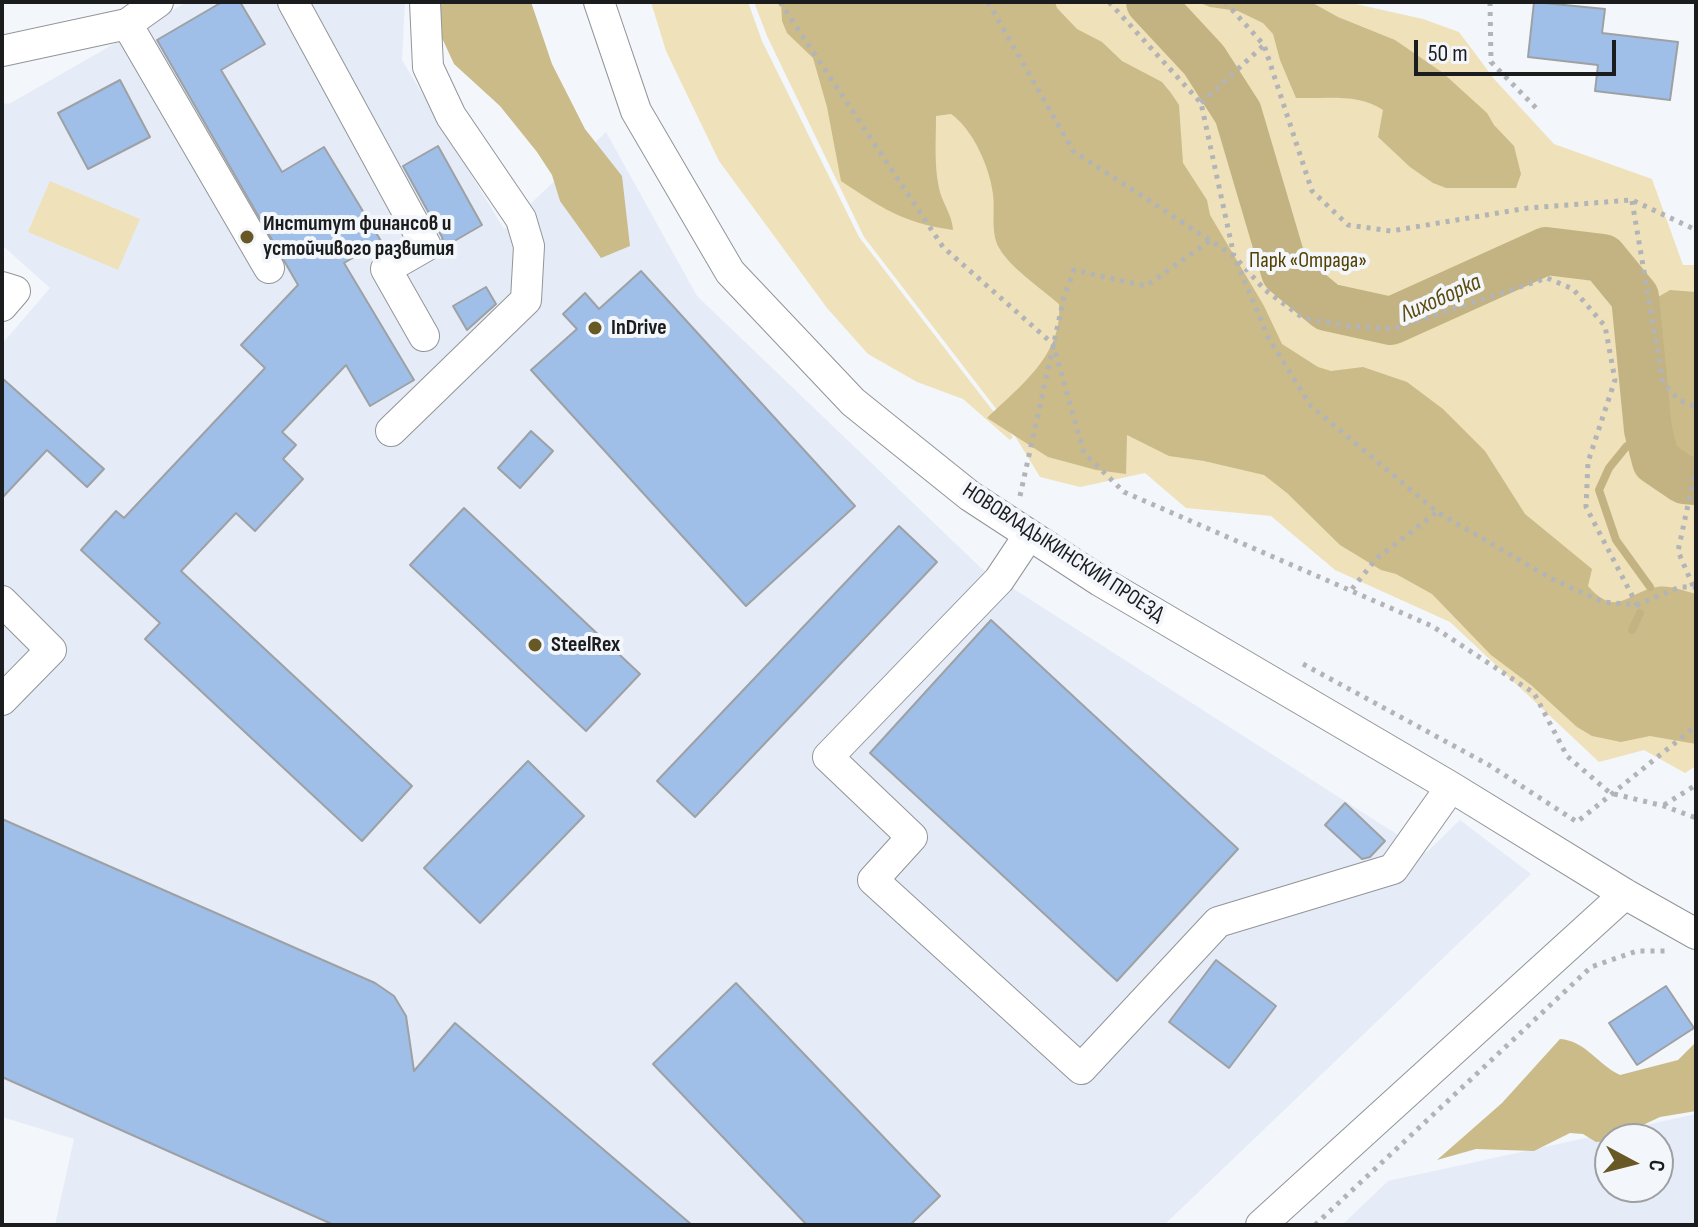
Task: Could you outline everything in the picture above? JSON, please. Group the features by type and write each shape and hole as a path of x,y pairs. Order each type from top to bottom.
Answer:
{"street":[{"path":"2,51 127,24 158,2"},
{"path":"293,2 426,246 386,269 424,336"},
{"path":"391,431 526,300 529,246 521,219 451,116 428,67 425,2"},
{"name":"НОВОВЛАДЫКИНСКИЙ ПРОЕЗД","path":"599,2 636,111 730,272 853,402 970,496 1100,581 1696,934"},
{"path":"127,24 269,268"},
{"path":"2,287 15,291 2,306"},
{"path":"1022,530 999,580 828,757 912,837 873,880 1081,1069 1218,922 1393,869 1451,787"},
{"path":"2,601 51,650 2,700"},
{"path":"1261,1225 1625,894"}],"path":[{"path":"780,2 943,247 1053,344 1084,453 1124,492 1432,626 1534,693 1567,756 1610,793 1664,806 1696,818"},
{"path":"988,2 1073,151 1234,256 1265,290 1303,318 1393,329 1547,278 1573,289 1605,326 1615,380 1588,462 1586,507 1637,605"},
{"path":"1109,2 1201,103 1234,256 1268,337 1311,406 1437,512 1552,579 1603,602 1637,605 1680,587 1695,587 1678,551 1696,468"},
{"path":"1225,2 1264,45 1312,191 1348,225 1391,231 1528,208 1632,200 1696,230"},
{"path":"1490,2 1491,62 1540,112"},
{"path":"1201,103 1264,45"},
{"path":"1632,200 1663,383 1679,400 1696,407"},
{"path":"1022,530 1053,344 1074,270 1146,286 1211,240"},
{"path":"1352,589 1376,559 1437,512"},
{"path":"1489,765 1577,822 1696,726"},
{"path":"1664,806 1696,785"},
{"path":"1315,1225 1591,967 1637,951"}],"shaded area":[{"path":"187,2 405,2 402,60 504,229 606,132 697,296 981,568 1426,853 1460,820 1531,874 1164,1225 55,1225 74,1139 2,1117 2,344 50,288 2,245 2,103 9,104"},
{"path":"437,2 531,2 552,64 585,129 622,176 630,246 601,258 560,201 552,175 537,152 500,106 454,64 436,25"},
{"path":"781,2 1055,2 1077,29 1102,42 1122,61 1162,82 1179,105 1183,163 1207,200 1210,215 1264,306 1282,344 1318,367 1331,371 1363,367 1407,382 1443,409 1485,451 1525,514 1592,569 1588,586 1598,596 1607,601 1622,601 1657,587 1696,594 1696,744 1650,736 1621,742 1592,736 1577,727 1531,685 1491,655 1432,594 1396,574 1381,570 1340,545 1264,475 1169,456 1127,435 1126,474 1096,470 1048,457 987,418 1025,381 1047,354 1054,339 1059,304 1016,268 997,244 988,173 973,139 951,114 936,116 936,170 953,230 920,223 894,213 841,181 827,107 813,58 787,33 782,21"},
{"path":"1198,2 1311,2 1338,17 1395,40 1443,73 1487,113 1514,146 1521,174 1516,188 1446,188 1433,183 1410,167 1378,137 1383,110 1353,99 1296,98 1273,34 1263,23 1238,11"},
{"path":"1670,290 1696,292 1696,459 1681,456 1664,433 1652,407 1651,309 1658,297"},
{"path":"1560,1039 1584,1048 1620,1075 1678,1060 1696,1042 1696,1111 1660,1117 1647,1123 1594,1123 1594,1141 1583,1134 1570,1133 1534,1151 1476,1149 1437,1160 1502,1103"},
{"path":"1696,1114 1696,1225 1342,1225 1388,1181 1594,1136 1594,1203 1674,1203 1674,1123 1655,1123"}],"green space":[{"path":"651,2 748,2 762,41 859,237 1013,437 1010,440 963,399 917,382 868,354 827,308 719,161 666,51"},
{"name":"Парк «Отрада»","path":"754,2 1347,2 1423,19 1459,32 1495,80 1554,144 1652,179 1683,265 1696,265 1696,766 1685,773 1644,750 1599,762 1450,622 1335,570 1271,516 1186,508 1145,473 1080,487 1040,477 1007,423 864,237 767,36"},
{"path":"50,181 140,219 118,270 28,232"}],"building":[{"path":"222,2 240,2 265,44 221,70 282,172 324,147 381,241 344,263 414,380 370,406 346,365 282,432 296,445 283,459 303,479 255,531 236,513 181,571 412,786 362,841 145,639 160,623 81,550 116,511 124,518 265,368 241,345 298,285 157,40"},
{"path":"1534,2 1605,9 1602,33 1678,42 1670,100 1595,91 1598,65 1528,57"},
{"path":"120,80 150,137 88,169 58,113"},
{"path":"438,146 482,225 444,247 442,237 403,166"},
{"path":"641,271 855,506 746,606 531,370 577,329 563,314 585,293 599,309"},
{"path":"486,287 496,304 467,330 453,306"},
{"path":"2,378 104,469 87,487 47,450 2,498"},
{"path":"531,431 553,451 520,488 498,468"},
{"path":"464,508 640,674 586,731 410,565"},
{"path":"899,526 937,562 695,817 657,781"},
{"path":"991,620 1238,849 1117,981 870,753"},
{"path":"528,761 584,816 480,923 424,868"},
{"path":"1345,803 1385,841 1370,857 1362,859 1325,825"},
{"path":"2,819 375,983 394,996 406,1016 414,1071 455,1023 692,1225 334,1225 2,1077"},
{"path":"1216,960 1276,1006 1229,1068 1169,1022"},
{"path":"736,983 940,1196 910,1225 807,1225 653,1064"},
{"path":"1666,986 1694,1028 1637,1065 1609,1023"}],"waterway":[{"name":"Лихоборка","path":"1150,2 1204,60 1238,113 1285,272 1327,307 1391,321 1546,251 1603,258 1635,297 1648,430 1656,461 1684,480 1696,481"},
{"path":"1648,430 1626,447 1609,468 1599,490 1616,540 1650,587"},
{"path":"1632,630 1640,613"}],"place":[{"name":"Институт финансов и устойчивого развития","path":"247,237"},
{"name":"InDrive","path":"595,328"},
{"name":"SteelRex","path":"535,645"}]}
